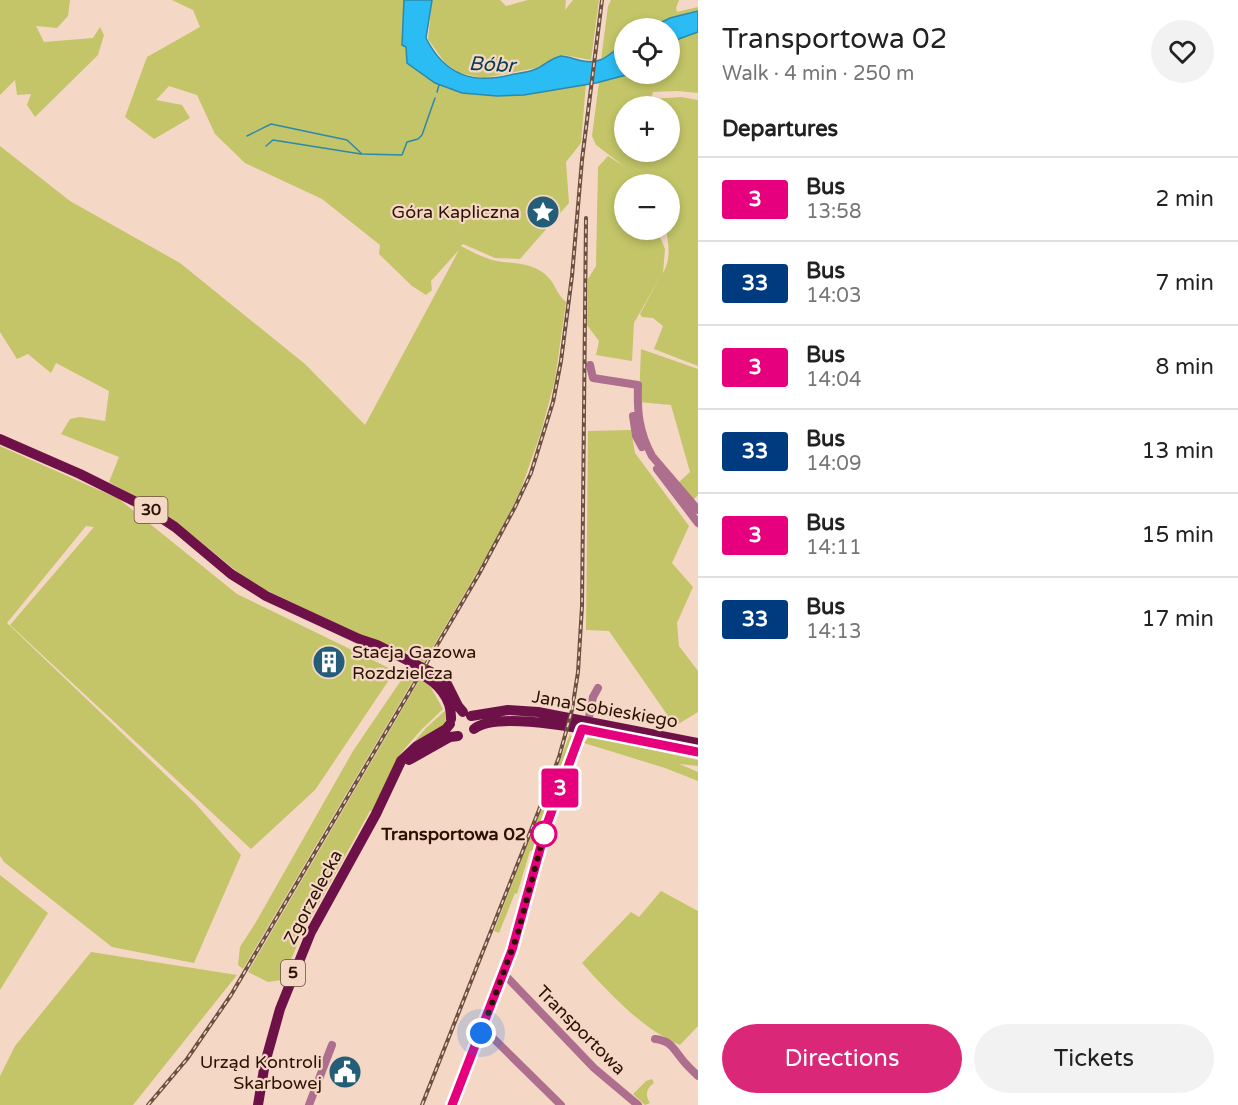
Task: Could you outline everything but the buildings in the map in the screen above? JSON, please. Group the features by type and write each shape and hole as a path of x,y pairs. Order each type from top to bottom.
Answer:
{"main road":[{"name":"30","path":"0,439 80,474 142,505 175,527 231,574 249,586 360,639 437,684 447,702 451,722"},
{"name":"30","path":"360,639 437,675 447,684 458,706 467,714"},
{"name":"Jana Sobieskiego","path":"467,714 508,710 538,712 567,717 698,752"},
{"name":"5","path":"451,722 456,714 467,714"},
{"path":"467,714 475,724 474,729"},
{"name":"Jana Sobieskiego","path":"474,729 486,723 513,719 590,725 698,743"},
{"path":"451,722 453,733 458,736"},
{"name":"Zgorzelecka","path":"258,1105 274,1028 311,932 398,765 409,752 446,729 451,722"},
{"name":"5","path":"458,736 468,736 474,729"},
{"name":"Zgorzelecka","path":"393,778 411,758 450,736 458,736"}],"street":[{"path":"590,365 593,378 638,385 638,423 647,447 698,510"},
{"path":"634,384 633,420 636,436 651,460 698,522"},
{"path":"452,1105 504,974 517,936 547,824 590,725 593,697 598,688"},
{"name":"Transportowa","path":"504,974 594,1068 638,1105"},
{"path":"481,1033 494,1038 561,1105"},
{"path":"655,1039 672,1044 680,1058 698,1076"},
{"path":"309,1105 332,1045"}],"shaded area":[{"path":"0,0 70,0 68,16 57,28 36,26 44,42 93,38 100,27 104,35 98,55 35,117 27,105 31,94 17,95 15,80 0,95"},
{"path":"172,0 404,0 407,63 415,67 497,96 524,95 586,83 581,143 566,162 569,203 520,259 495,258 463,244 461,246 492,260 521,264 539,270 549,278 566,302 555,380 541,432 520,492 491,549 424,662 411,656 408,651 406,651 406,656 257,586 165,513 109,482 119,457 61,434 70,419 80,417 105,421 109,391 56,363 51,373 28,354 17,359 0,332 0,146 70,201 180,263 305,364 365,425 459,250 431,281 432,290 426,295 412,286 379,254 380,245 322,199 245,163 215,134 197,95 169,86 156,100 182,105 190,118 154,139 125,117 147,57 200,27 193,10"},
{"path":"432,0 500,0 506,6 528,0 566,0 565,10 573,0 599,0 591,60 563,55 537,68 483,78 459,73 445,63 428,39"},
{"path":"611,0 679,0 677,12 698,7 698,11 670,18 614,18 614,52 601,60 608,6"},
{"path":"698,32 698,93 677,91 653,92 652,96 614,96 614,159 596,145 592,136 599,82 614,78 614,84 680,84 680,39"},
{"path":"680,97 698,100 698,366 654,349 663,326 653,318 642,317 640,314 661,275 634,323 632,361 596,355 599,341 587,325 588,279 596,266 598,167 608,156 625,167 618,162 680,162"},
{"path":"641,349 698,369 698,495 693,500 678,483 690,472 671,405 639,402"},
{"path":"631,430 635,453 689,526 672,563 693,587 677,623 679,646 698,671 698,712 675,726 609,631 586,630 588,431"},
{"path":"0,446 119,499 237,594 395,671 315,790 251,849 10,625 94,527 86,526 7,623 195,803 241,855 194,963 112,947 4,862 0,856"},
{"path":"406,673 414,679 243,969 238,965 240,947 353,751"},
{"path":"420,679 430,686 443,709 401,753 373,812 370,811 303,932 282,980 268,982 248,972"},
{"path":"448,708 445,726 407,750 426,728"},
{"path":"570,734 574,741 544,823 537,832 534,850 530,851 517,894 515,893 499,933 494,931"},
{"path":"592,737 698,760 698,766 679,764 698,772 698,781 665,768 584,743"},
{"path":"0,875 48,913 0,990"},
{"path":"661,891 698,911 698,1026 680,1045 639,1020 582,963 631,912 639,917"},
{"path":"91,952 237,975 133,1105 0,1105 0,1076 15,1046"},
{"path":"652,1079 654,1083 647,1092 650,1103 645,1105 633,1094 646,1081"}],"water":[{"path":"404,0 432,0 426,38 442,61 462,74 486,78 500,77 534,70 561,56 590,62 601,60 614,51 614,78 524,95 497,96 462,93 435,83 407,63 406,47 402,45"},
{"path":"698,11 698,32 680,39 680,18 670,18"}],"waterway":[{"path":"437,92 439,85"},
{"path":"247,136 271,124 347,140 362,154 402,155 407,142 418,139 422,135 435,98"},
{"path":"266,146 273,140 361,154"}],"railway":[{"path":"148,1105 187,1059 231,995 479,574 531,473 553,402 561,361 572,276 582,160 602,0"},
{"path":"422,1105 539,810 559,757 572,710 578,672 582,606 586,218"}],"bus line":[{"name":"3","path":"452,1105 517,936 547,824 582,729 698,752"}],"place":[{"name":"Góra Kapliczna","path":"543,212"},
{"name":"Stacja Gazowa Rozdzielcza","path":"329,662"},
{"name":"Transportowa 02","path":"544,834"},
{"name":"Urząd Kontroli Skarbowej","path":"345,1072"}],"route":[{"path":"481,1033 517,936 544,834"}],"water label":[{"name":"Bóbr","path":"492,65"}]}
